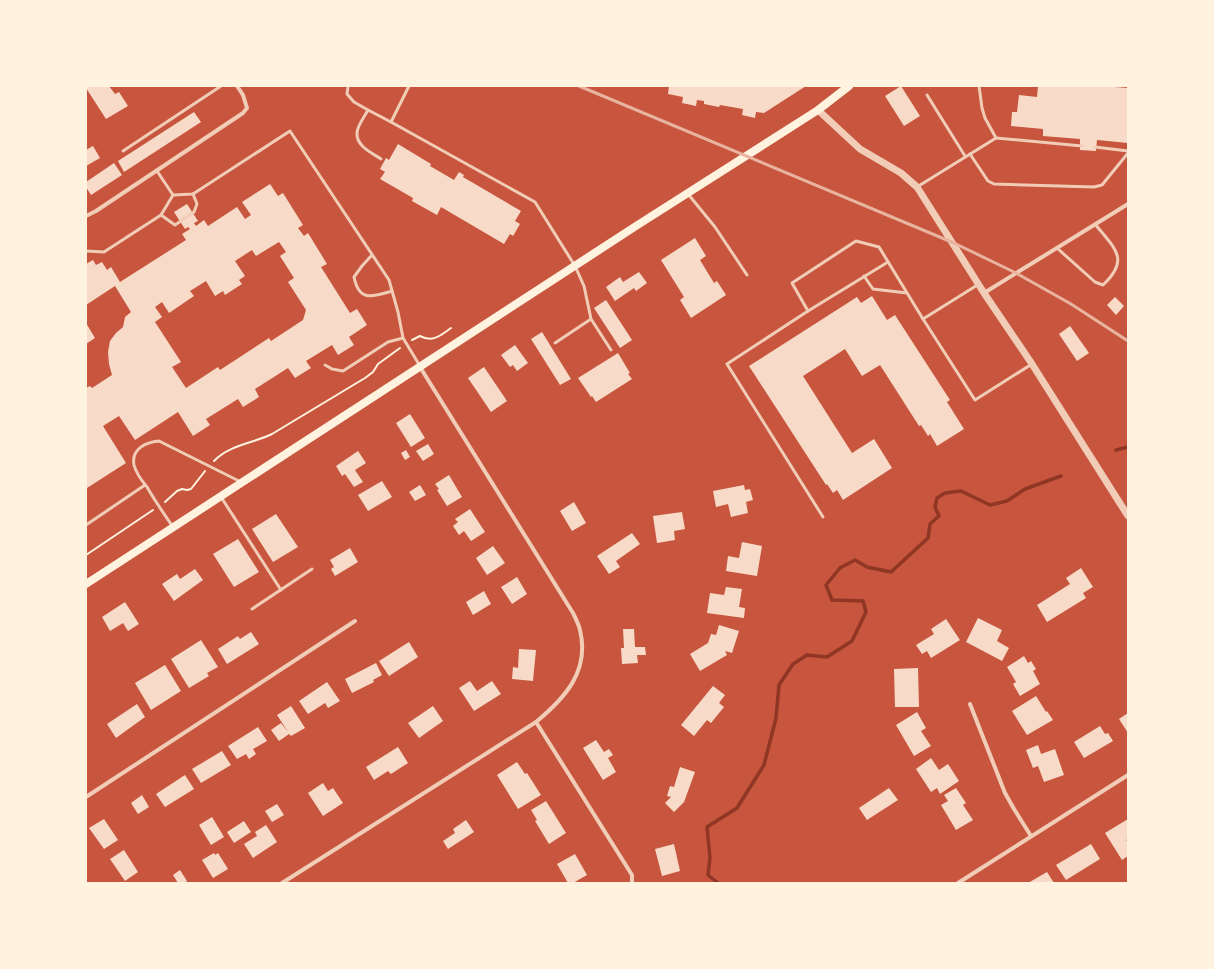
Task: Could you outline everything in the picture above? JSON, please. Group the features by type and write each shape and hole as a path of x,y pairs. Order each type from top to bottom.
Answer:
{"main road":[{"path":"86,584 687,193 818,110 849,86"}],"street":[{"path":"86,216 96,211 237,118 247,108 243,95 237,86"},
{"path":"818,110 860,149 901,173 917,187 984,293 1032,364 1128,516"},
{"path":"984,293 1128,204"},
{"path":"282,883 536,722 553,708 566,693 575,678 581,663 583,646 580,629 573,613 420,366"},
{"path":"86,797 354,621"},
{"path":"970,704 1005,793 1031,836"},
{"path":"536,722 632,875 632,883"},
{"path":"958,883 1128,774"}],"lane":[{"path":"123,151 221,86"},
{"path":"348,86 348,94 354,102 534,202 575,266 584,286 591,319 611,350"},
{"path":"391,122 409,86"},
{"path":"979,86 985,118 996,138"},
{"path":"927,95 965,156"},
{"path":"368,110 357,132 358,142 365,149 381,159"},
{"path":"173,195 193,194 290,131 389,280 398,312 403,338 420,366"},
{"path":"917,187 996,138 1082,146"},
{"path":"970,154 988,181 994,184 1094,188 1102,185 1128,152 1095,147"},
{"path":"157,171 173,195"},
{"path":"687,193 715,227 747,275"},
{"path":"161,215 175,224 194,212 197,204 193,194"},
{"path":"86,251 104,252 161,215 173,195"},
{"path":"1057,248 1095,282 1103,285 1113,275 1118,264 1116,251 1095,224"},
{"path":"808,311 792,283 856,241 879,247 906,293 975,400 1032,364"},
{"path":"372,255 354,277 356,287 363,294 373,296 392,291"},
{"path":"823,517 727,364 808,311 888,262"},
{"path":"864,276 872,290 906,293"},
{"path":"923,319 961,297 979,284"},
{"path":"555,343 591,319"},
{"path":"325,365 332,369 343,371 388,342 403,338"},
{"path":"173,527 134,466 134,456 139,448 148,442 159,441 241,482"},
{"path":"86,525 146,485"},
{"path":"220,496 281,590"},
{"path":"252,609 312,568"}],"path":[{"path":"86,555 169,500 177,491 182,489 190,489 209,466 223,453 272,434 336,396 373,372 378,364 420,336 431,340 437,338 451,328"}],"building":[{"path":"86,86 109,86 115,94 119,92 128,106 106,119"},
{"path":"669,86 806,86 764,113 756,112 755,118 742,115 743,109 720,105 719,107 704,104 704,101 697,100 696,106 682,103 683,97 668,94"},
{"path":"901,86 920,116 904,126 885,96"},
{"path":"1038,86 1100,86 1128,88 1128,143 1097,140 1096,151 1080,150 1080,139 1043,136 1043,129 1011,126 1012,112 1017,112 1019,95 1037,97"},
{"path":"194,112 201,122 124,172 118,161"},
{"path":"398,144 431,164 430,166 454,180 459,172 464,175 463,177 521,211 515,221 520,224 513,236 510,234 504,244 441,207 437,215 412,201 413,198 380,179 385,172 380,169 386,158 389,160"},
{"path":"93,146 100,158 86,166 86,150"},
{"path":"114,163 122,175 91,195 86,187 86,182"},
{"path":"270,184 278,196 283,193 303,225 298,228 304,236 308,233 327,264 321,267 350,313 357,309 367,325 349,337 354,345 338,355 332,345 306,361 311,368 295,378 288,368 255,389 259,397 243,407 238,399 206,419 210,425 193,436 178,412 135,440 119,416 103,426 126,463 87,488 86,388 90,386 92,388 112,375 108,352 110,341 123,327 125,317 131,312 115,286 86,305 86,264 93,260 96,265 102,262 107,270 111,267 120,282 186,240 182,234 190,229 188,227 185,229 174,212 187,204 198,221 194,223 196,226 204,220 208,226 237,207 245,219 251,215 242,202","holes":["279,242 286,252 280,256 294,278 288,282 306,310 303,320 271,341 269,338 220,370 218,367 186,388 172,367 181,362 155,322 162,317 155,307 162,302 169,313 194,296 190,291 206,281 215,296 223,291 225,295 242,284 239,280 245,276 235,261 252,250 256,256"]},
{"path":"695,238 706,256 700,260 714,283 717,281 726,295 691,318 680,300 684,297 661,260"},
{"path":"639,272 647,283 636,291 634,288 615,301 606,287 620,277 623,282"},
{"path":"872,296 887,320 895,315 950,400 947,402 964,429 937,446 930,434 928,436 921,425 919,426 880,365 862,376 845,349 803,376 852,453 874,439 892,468 843,500 837,490 833,493 827,484 826,485 749,366 857,297 861,303"},
{"path":"1115,297 1124,306 1116,315 1107,305"},
{"path":"606,300 632,340 620,348 594,308"},
{"path":"86,323 95,338 86,344"},
{"path":"1070,326 1089,353 1077,361 1059,334"},
{"path":"542,332 571,379 560,385 531,339"},
{"path":"515,345 528,363 517,371 513,365 510,367 501,355"},
{"path":"618,353 632,379 596,402 578,378"},
{"path":"484,367 507,401 491,412 468,378"},
{"path":"410,414 425,438 411,447 396,423"},
{"path":"428,444 434,454 423,461 416,451"},
{"path":"406,450 410,457 405,460 401,453"},
{"path":"358,451 366,463 355,470 363,482 354,487 345,474 342,476 336,466"},
{"path":"449,475 462,497 447,506 435,484"},
{"path":"382,481 392,497 368,511 358,495"},
{"path":"420,485 426,495 415,501 409,492"},
{"path":"744,485 745,490 750,489 753,500 746,502 748,513 731,517 728,504 716,507 713,491"},
{"path":"574,502 586,523 572,531 560,511"},
{"path":"470,509 485,532 471,541 464,531 459,535 453,526 458,522 455,519"},
{"path":"682,512 685,529 674,531 675,540 657,543 653,516"},
{"path":"276,514 298,547 273,562 252,529"},
{"path":"632,533 640,544 616,561 620,567 609,574 597,556"},
{"path":"238,539 259,572 234,587 213,554"},
{"path":"742,542 762,546 757,576 726,571 728,556 739,558"},
{"path":"493,546 505,563 487,575 476,558"},
{"path":"350,548 358,562 335,576 331,569 334,567 330,560"},
{"path":"1081,568 1093,587 1083,593 1086,598 1047,622 1037,605 1070,584 1066,578"},
{"path":"195,569 203,580 174,601 162,584 177,574 180,579"},
{"path":"517,577 527,594 512,604 501,587"},
{"path":"726,587 742,589 739,607 745,608 744,618 707,613 710,593 724,595"},
{"path":"484,591 491,604 473,615 466,602"},
{"path":"125,602 139,624 128,631 123,623 110,631 102,617"},
{"path":"978,618 1002,630 997,641 1009,648 1002,661 966,642"},
{"path":"946,619 960,640 931,658 927,651 922,654 916,645 934,634 931,629"},
{"path":"719,625 739,631 732,653 725,651 727,655 700,671 690,654 708,643 711,634 716,635"},
{"path":"623,629 634,629 635,647 645,647 646,655 637,655 638,663 622,664 621,648 624,648"},
{"path":"251,632 259,644 227,664 218,649 238,636 240,639"},
{"path":"201,640 218,667 207,673 209,676 189,688 171,659"},
{"path":"409,642 418,657 389,676 379,661"},
{"path":"519,649 536,650 533,681 512,679 513,667 518,668"},
{"path":"1024,656 1028,663 1031,661 1036,669 1033,671 1040,684 1020,696 1013,684 1016,682 1007,667"},
{"path":"376,663 382,675 373,680 374,682 352,693 345,679"},
{"path":"165,665 181,691 151,710 135,683"},
{"path":"918,668 919,707 895,707 894,669"},
{"path":"470,681 477,691 492,681 501,694 474,711 459,688"},
{"path":"327,682 340,701 328,708 325,703 308,714 299,701"},
{"path":"713,686 725,695 719,703 724,707 711,723 707,720 694,736 681,725"},
{"path":"1036,696 1053,720 1027,735 1012,711"},
{"path":"137,704 145,717 116,738 107,724"},
{"path":"291,706 305,728 291,736 289,734 279,741 271,730 281,723 288,732 277,715"},
{"path":"433,706 443,721 419,738 408,723"},
{"path":"917,712 926,728 921,731 931,746 914,756 896,725"},
{"path":"1128,713 1128,733 1119,719"},
{"path":"1100,726 1105,734 1108,733 1113,741 1084,758 1074,742"},
{"path":"258,727 267,741 253,749 256,754 249,759 246,754 237,759 228,746"},
{"path":"596,740 604,752 609,749 613,755 608,758 616,772 603,780 583,748"},
{"path":"1038,745 1041,754 1055,749 1064,775 1044,782 1038,766 1033,768 1026,750"},
{"path":"398,747 408,763 391,774 388,771 374,780 366,767"},
{"path":"222,751 231,765 201,783 192,769"},
{"path":"931,758 939,770 948,764 959,781 940,794 937,788 931,792 916,769"},
{"path":"517,762 525,774 527,773 541,795 518,809 497,775"},
{"path":"680,767 695,772 684,802 674,812 665,803 671,797 667,796 670,786 674,787"},
{"path":"185,775 194,789 165,807 156,794"},
{"path":"323,783 328,791 333,788 343,803 323,816 308,793"},
{"path":"889,788 898,800 867,820 859,808"},
{"path":"956,788 966,803 963,805 973,820 956,830 941,805 948,801 944,795"},
{"path":"142,795 149,807 138,814 131,803"},
{"path":"546,801 566,833 549,844 535,821 537,820 531,810"},
{"path":"277,804 284,815 272,822 265,811"},
{"path":"212,817 224,837 211,845 199,825"},
{"path":"104,819 118,840 104,849 89,828"},
{"path":"1128,819 1128,839 1126,840 1128,842 1128,856 1122,860 1105,833"},
{"path":"466,820 474,832 448,849 443,841 455,833 453,829"},
{"path":"244,821 251,832 234,843 227,832"},
{"path":"266,825 277,842 253,858 244,844 257,836 255,832"},
{"path":"674,844 680,871 662,876 655,849"},
{"path":"1091,844 1100,859 1066,880 1056,865"},
{"path":"124,850 138,872 125,881 110,859"},
{"path":"214,853 215,855 218,853 228,869 213,878 202,860"},
{"path":"575,854 587,875 573,883 568,883 557,864"},
{"path":"180,870 187,881 184,883 178,883 173,875"},
{"path":"1047,872 1054,883 1028,883"}],"waterway":[{"path":"1116,450 1128,447"},
{"path":"718,883 708,875 710,858 707,827 737,808 764,765 776,718 779,685 793,664 807,655 827,657 852,641 866,612 863,601 832,600 826,585 840,568 855,560 867,567 891,572 928,538 930,524 939,516 935,507 937,498 945,493 961,491 990,505 1007,501 1025,489 1061,476"}],"railway":[{"path":"579,86 954,243 1016,273 1071,304 1128,341"}]}
